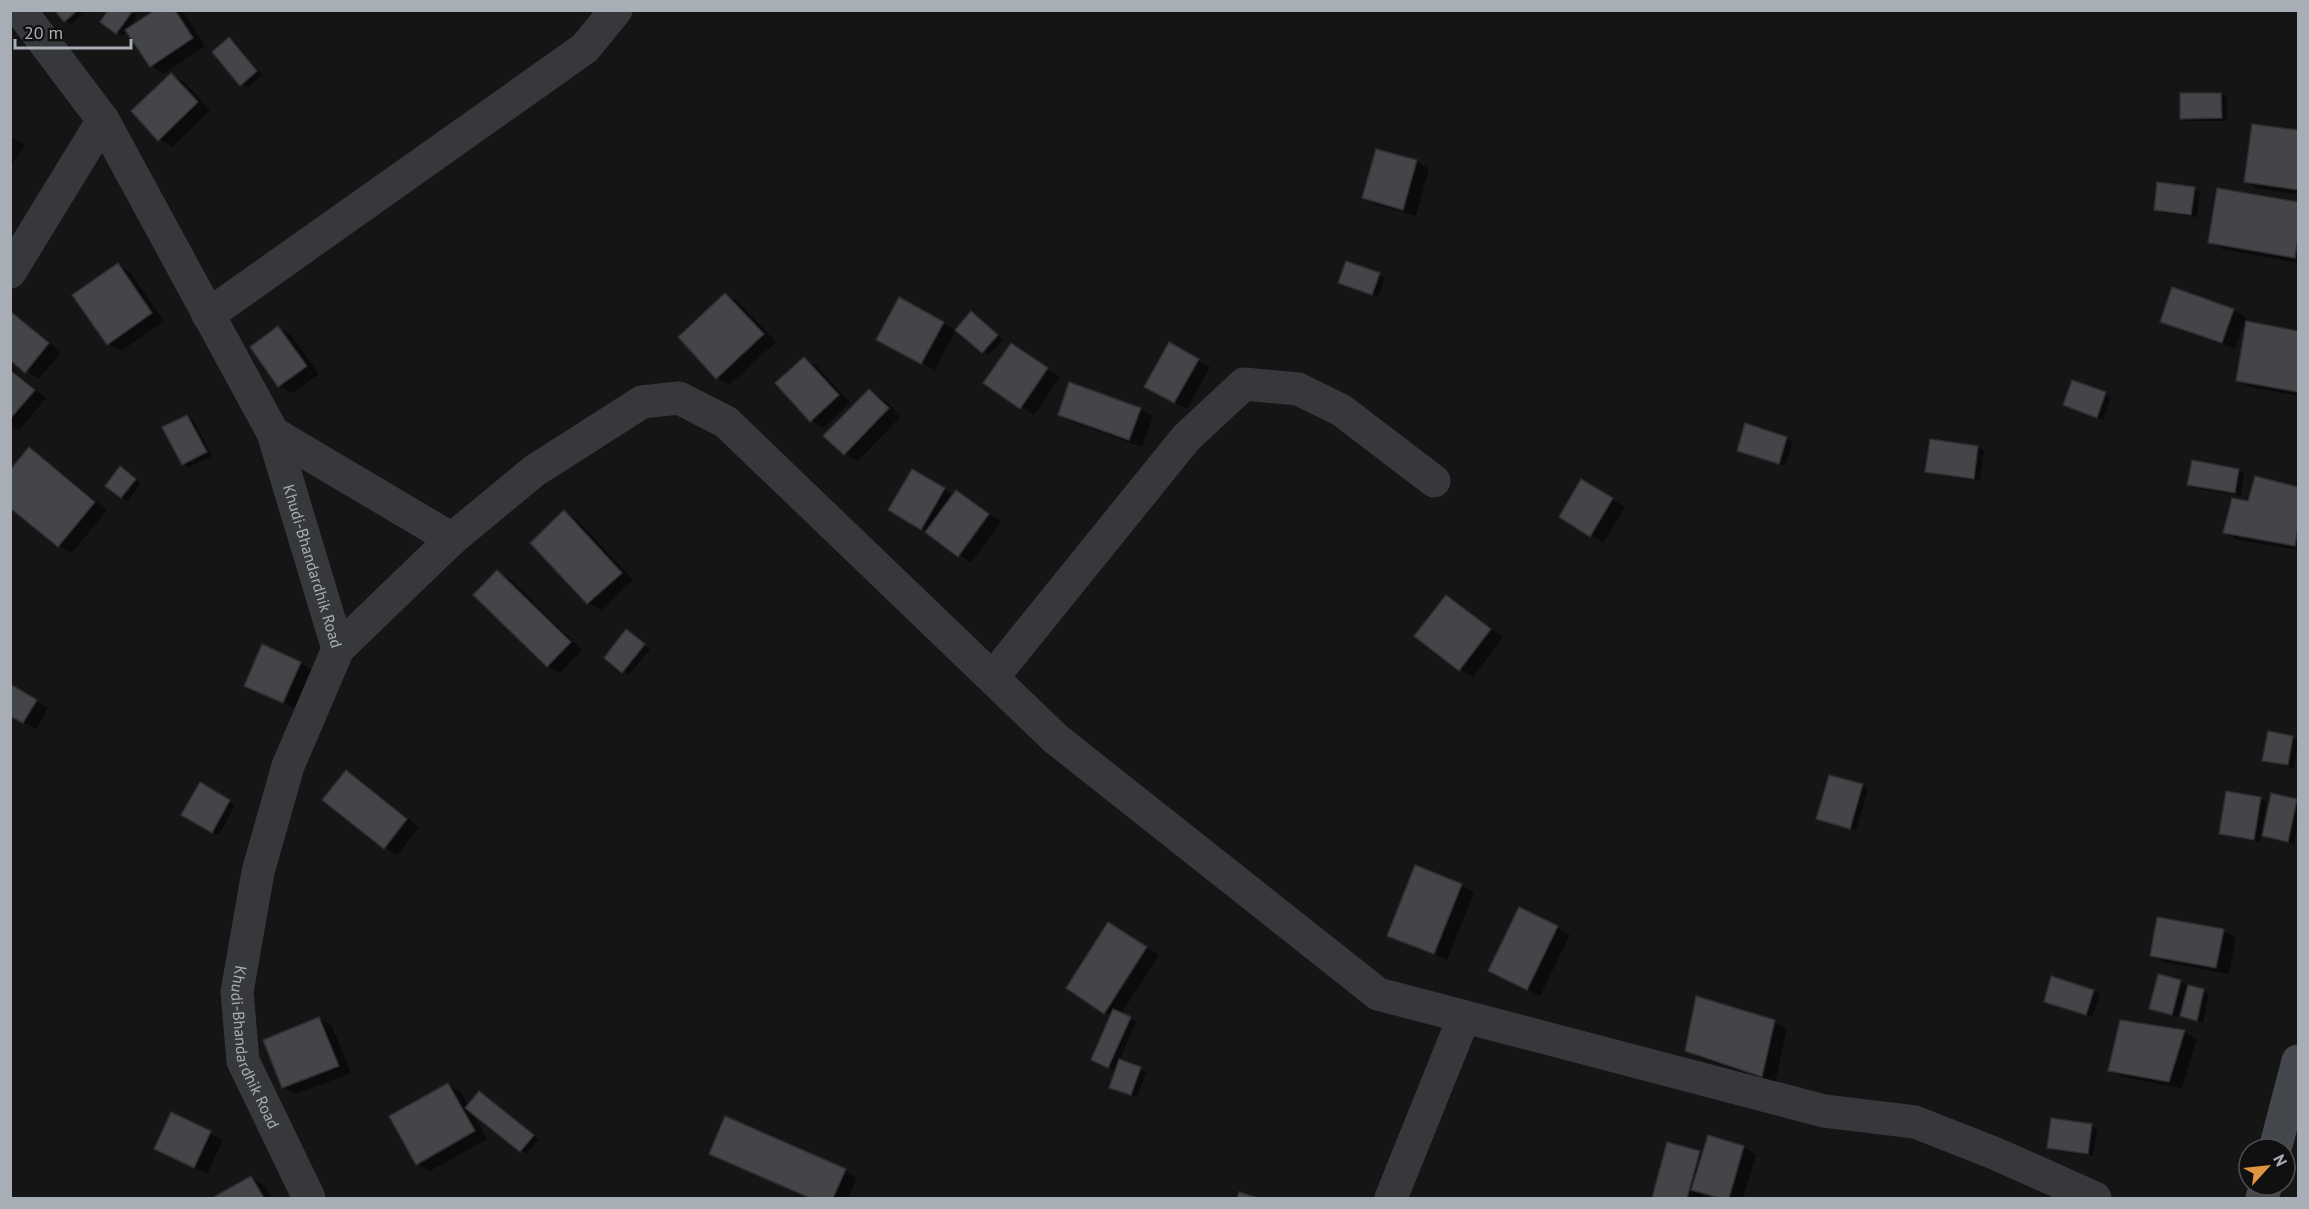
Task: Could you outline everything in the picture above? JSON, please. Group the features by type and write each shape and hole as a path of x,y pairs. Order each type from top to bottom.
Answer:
{"main road":[{"path":"2278,1137 2298,1060"}],"street":[{"name":"Khudi-Bhandardhik Road","path":"20,10 104,120 273,433 338,649 288,766 258,872 237,992 243,1061 309,1198"},
{"path":"208,315 585,48 616,10"},
{"path":"10,272 104,120"},
{"path":"993,677 1186,438 1244,384 1298,389 1341,410 1434,481"},
{"path":"338,649 452,540 534,471 642,402 679,398 726,422 1056,740 1378,994 1824,1112 1916,1122 1994,1152 2095,1198"},
{"path":"273,433 452,540"},
{"path":"1391,1198 1464,1017"}],"building":[{"path":"54,10 78,10 64,22"},
{"path":"108,10 132,12 116,34 100,22"},
{"path":"155,10 175,10 193,38 150,67 125,30"},
{"path":"229,37 257,71 240,86 212,52"},
{"path":"171,73 198,102 158,141 131,111"},
{"path":"2180,93 2221,93 2222,118 2180,119"},
{"path":"2252,124 2298,130 2298,190 2244,182"},
{"path":"1376,149 1417,160 1403,210 1362,198"},
{"path":"2157,182 2195,187 2191,215 2154,210"},
{"path":"2217,188 2298,202 2298,237 2295,258 2208,243"},
{"path":"1346,261 1380,273 1372,295 1338,283"},
{"path":"118,263 152,313 107,345 72,295"},
{"path":"2172,287 2234,309 2222,343 2160,322"},
{"path":"725,293 764,334 716,379 678,337"},
{"path":"899,297 944,322 921,364 876,340"},
{"path":"10,311 49,343 25,373 10,360"},
{"path":"971,311 998,335 982,353 955,330"},
{"path":"2246,321 2298,331 2298,392 2236,381"},
{"path":"278,326 307,366 278,387 250,347"},
{"path":"1169,342 1199,359 1174,403 1144,387"},
{"path":"1011,343 1048,368 1020,409 983,383"},
{"path":"804,357 839,395 810,422 775,383"},
{"path":"10,370 35,390 10,419"},
{"path":"2072,380 2106,392 2097,418 2063,405"},
{"path":"1069,382 1141,408 1129,440 1058,415"},
{"path":"869,389 889,408 844,455 823,436"},
{"path":"187,415 207,452 182,465 162,427"},
{"path":"1745,423 1787,437 1779,464 1737,451"},
{"path":"1930,439 1978,446 1974,479 1925,472"},
{"path":"29,447 95,502 58,547 10,508 10,470"},
{"path":"2192,460 2239,469 2235,493 2187,485"},
{"path":"120,466 136,479 121,498 105,486"},
{"path":"912,469 945,488 921,530 888,510"},
{"path":"2255,476 2298,487 2298,527 2295,546 2223,533 2232,498 2248,501"},
{"path":"1581,479 1613,498 1590,537 1559,517"},
{"path":"956,490 989,514 958,557 925,532"},
{"path":"564,510 622,573 587,604 530,543"},
{"path":"497,570 571,642 547,667 473,595"},
{"path":"1446,595 1491,629 1459,671 1414,636"},
{"path":"626,629 645,644 622,673 604,658"},
{"path":"262,644 301,662 283,703 244,686"},
{"path":"10,684 37,700 23,723 10,716"},
{"path":"2268,731 2293,736 2288,765 2262,761"},
{"path":"346,770 407,819 384,849 322,800"},
{"path":"1829,775 1863,784 1850,829 1816,819"},
{"path":"200,782 230,800 212,833 181,815"},
{"path":"2226,791 2261,797 2254,840 2219,834"},
{"path":"2271,793 2297,799 2288,842 2262,836"},
{"path":"1415,865 1462,884 1434,954 1387,936"},
{"path":"1519,907 1558,926 1527,990 1488,971"},
{"path":"2157,917 2224,929 2216,968 2150,956"},
{"path":"1108,922 1147,947 1104,1014 1066,988"},
{"path":"2158,974 2181,980 2172,1015 2149,1009"},
{"path":"2051,976 2094,990 2086,1015 2044,1002"},
{"path":"2188,985 2204,989 2197,1021 2180,1016"},
{"path":"1696,996 1775,1020 1762,1077 1685,1051"},
{"path":"1113,1009 1131,1017 1108,1068 1091,1060"},
{"path":"319,1017 339,1066 282,1088 263,1040"},
{"path":"2120,1020 2185,1030 2169,1082 2108,1071"},
{"path":"1119,1059 1141,1067 1131,1095 1109,1088"},
{"path":"448,1083 475,1131 416,1165 389,1116"},
{"path":"479,1091 534,1135 520,1152 465,1108"},
{"path":"171,1112 211,1131 194,1168 154,1149"},
{"path":"725,1116 846,1169 833,1198 810,1198 709,1154"},
{"path":"2051,1118 2092,1124 2088,1154 2047,1148"},
{"path":"1708,1135 1744,1146 1729,1198 1719,1198 1691,1190"},
{"path":"1667,1142 1700,1151 1687,1198 1652,1198"},
{"path":"251,1176 264,1198 212,1198"},
{"path":"1239,1192 1258,1198 1237,1198"}]}
